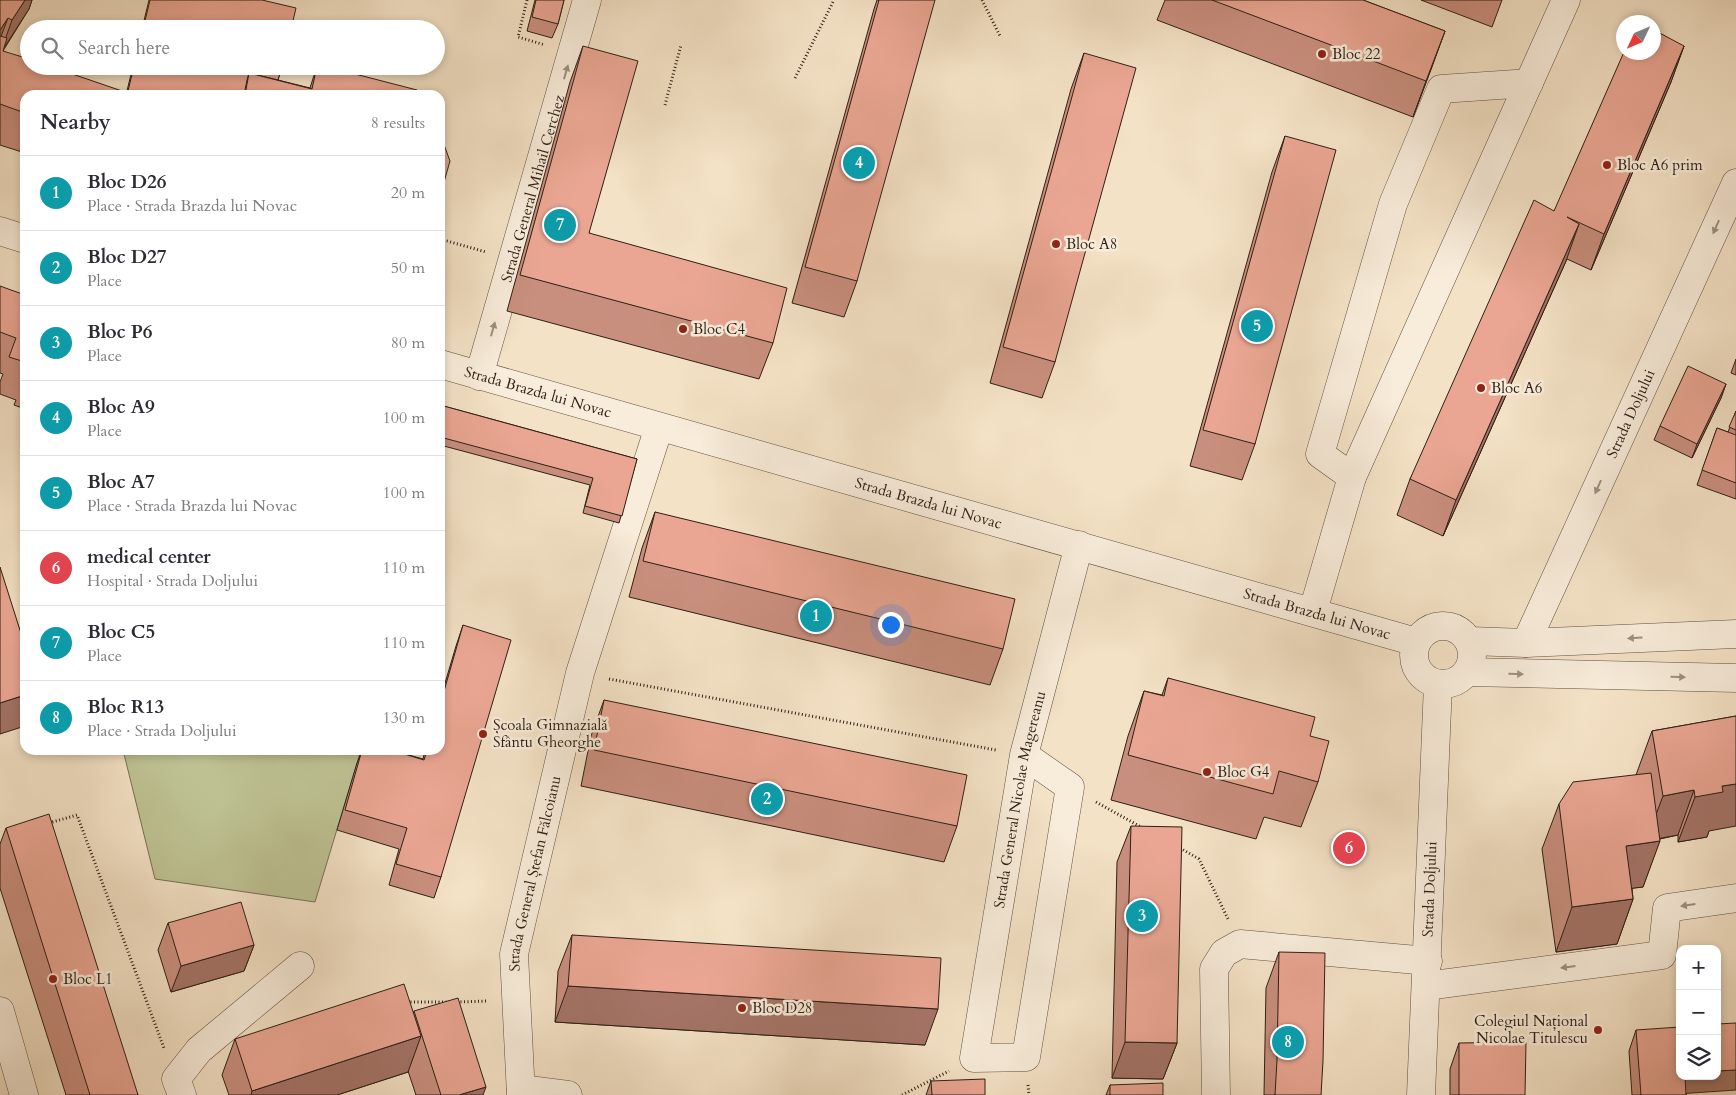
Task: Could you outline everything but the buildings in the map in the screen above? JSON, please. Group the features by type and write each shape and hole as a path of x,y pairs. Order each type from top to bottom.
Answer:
{"street":[{"name":"Strada General Mihail Cerchez","path":"479,376 587,0"},
{"path":"1313,611 1352,477 1566,0"},
{"path":"1352,477 1320,454 1393,204 1441,90 1529,83"},
{"name":"Strada Doljului","path":"1526,643 1736,183"},
{"path":"0,231 20,237"},
{"name":"Strada Brazda lui Novac","path":"445,366 1313,611 1416,642"},
{"name":"Strada General Ștefan Fălcoianu","path":"521,1092 514,954 580,673 659,427"},
{"name":"Strada General Nicolae Magereanu","path":"974,1058 1024,755 1078,545"},
{"path":"1439,625 1449,625 1459,629 1470,641 1472,662 1460,680 1448,684 1438,684 1429,681 1417,667 1414,656 1416,642 1422,634 1439,625"},
{"path":"1470,641 1526,643 1736,634"},
{"path":"1467,672 1732,672"},
{"name":"Strada Doljului","path":"1421,1095 1438,684"},
{"path":"974,1058 1026,1057 1070,787 1024,755"},
{"path":"1216,1095 1214,969 1224,953 1240,944 1427,973 1662,955 1667,908 1736,898"},
{"path":"179,1087 198,1050 300,966"},
{"path":"0,1011 24,1095"},
{"path":"521,1092 568,1095"}],"path":[{"path":"527,0 518,38 572,52"},
{"path":"795,78 834,0"},
{"path":"982,0 1000,36"},
{"path":"665,105 680,45"},
{"path":"445,240 513,259"},
{"path":"580,673 1024,755"},
{"path":"1070,787 1147,830"},
{"path":"42,825 77,815 179,1087"},
{"path":"1173,845 1199,859 1240,944"},
{"path":"397,1005 407,1002 517,1001"},
{"path":"902,1095 974,1058"}],"green space":[{"path":"124,755 359,755 315,902 155,879"}],"place":[{"name":"Bloc 22","path":"1322,54"},
{"name":"Bloc A9","path":"859,163"},
{"name":"Bloc A6 prim","path":"1607,165"},
{"name":"Bloc C5","path":"560,225"},
{"name":"Bloc A8","path":"1056,244"},
{"name":"Bloc A7","path":"1257,326"},
{"name":"Bloc C4","path":"683,329"},
{"name":"Bloc A6","path":"1481,388"},
{"name":"Bloc D26","path":"816,616"},
{"name":"Școala Gimnazială Sfântu Gheorghe","path":"483,734"},
{"name":"Bloc G4","path":"1207,772"},
{"name":"Bloc D27","path":"767,799"},
{"name":"medical center","path":"1349,848"},
{"name":"Bloc P6","path":"1142,916"},
{"name":"Bloc L1","path":"53,979"},
{"name":"Bloc D28","path":"742,1008"},
{"name":"Colegiul Național Nicolae Titulescu","path":"1598,1030"},
{"name":"Bloc R13","path":"1288,1042"}]}
